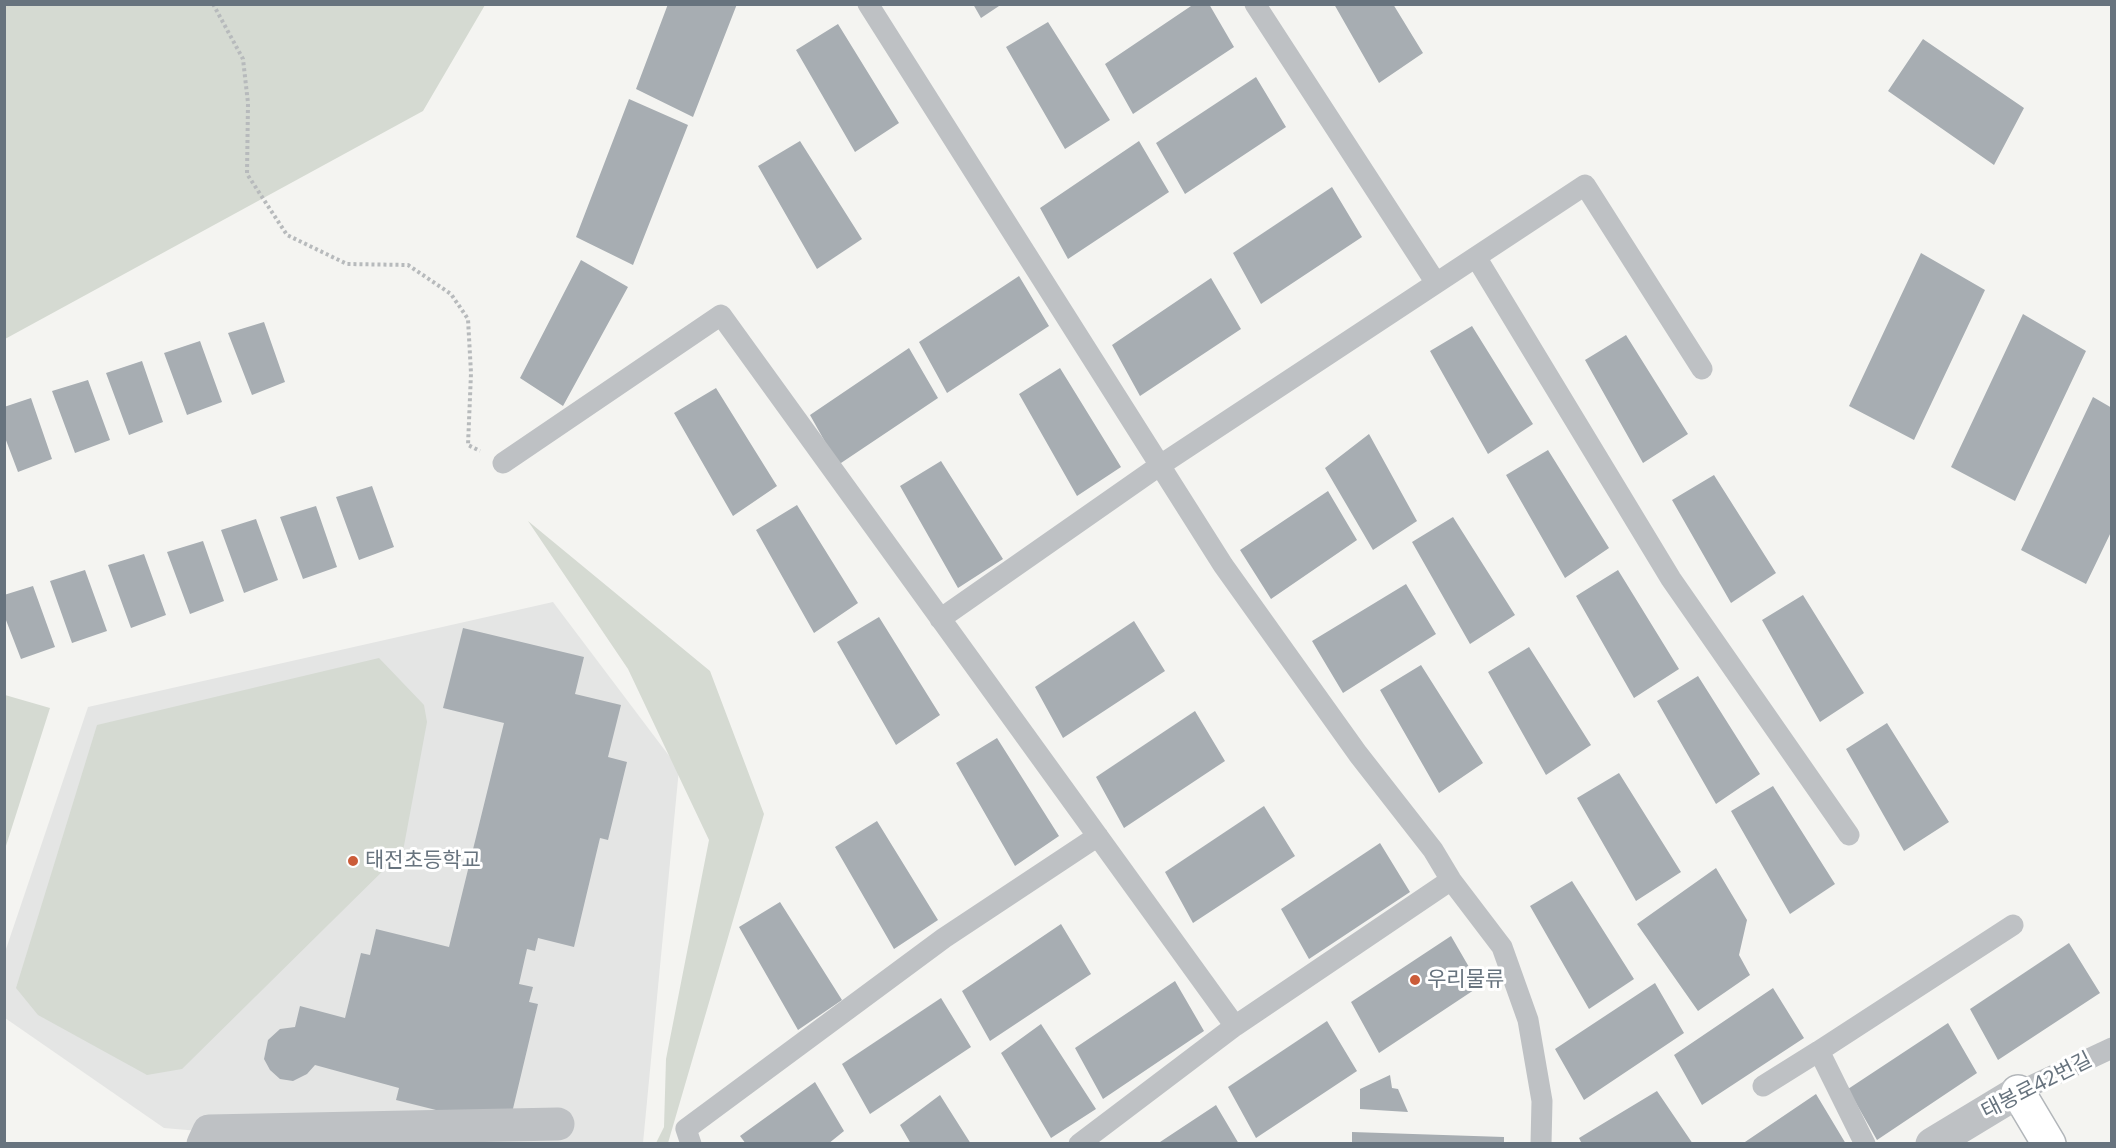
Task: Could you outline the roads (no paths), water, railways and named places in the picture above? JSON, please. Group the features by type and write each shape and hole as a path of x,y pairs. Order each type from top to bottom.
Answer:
{"street":[{"path":"2018,1092 2046,1139"},
{"name":"태봉로42번길","path":"1932,1143 2018,1092"},
{"path":"203,1143 209,1131 558,1124"}],"lane":[{"path":"868,4 1223,565 1358,754 1433,850 1451,880 1502,947 1528,1020 1542,1101 1541,1143"},
{"path":"1255,4 1436,283"},
{"path":"939,619 1159,466 1585,185 1702,369"},
{"path":"1476,257 1671,579 1849,835"},
{"path":"503,463 720,315 1235,1026"},
{"path":"691,1143 686,1129 944,938 1098,836"},
{"path":"1079,1143 1235,1026 1451,880"},
{"path":"1763,1086 2013,925"},
{"name":"태봉로42번길","path":"2018,1092 2112,1048"},
{"path":"1819,1051 1865,1143"}],"place":[{"name":"태전초등학교","path":"353,861"},
{"name":"우리물류","path":"1415,980"}]}
